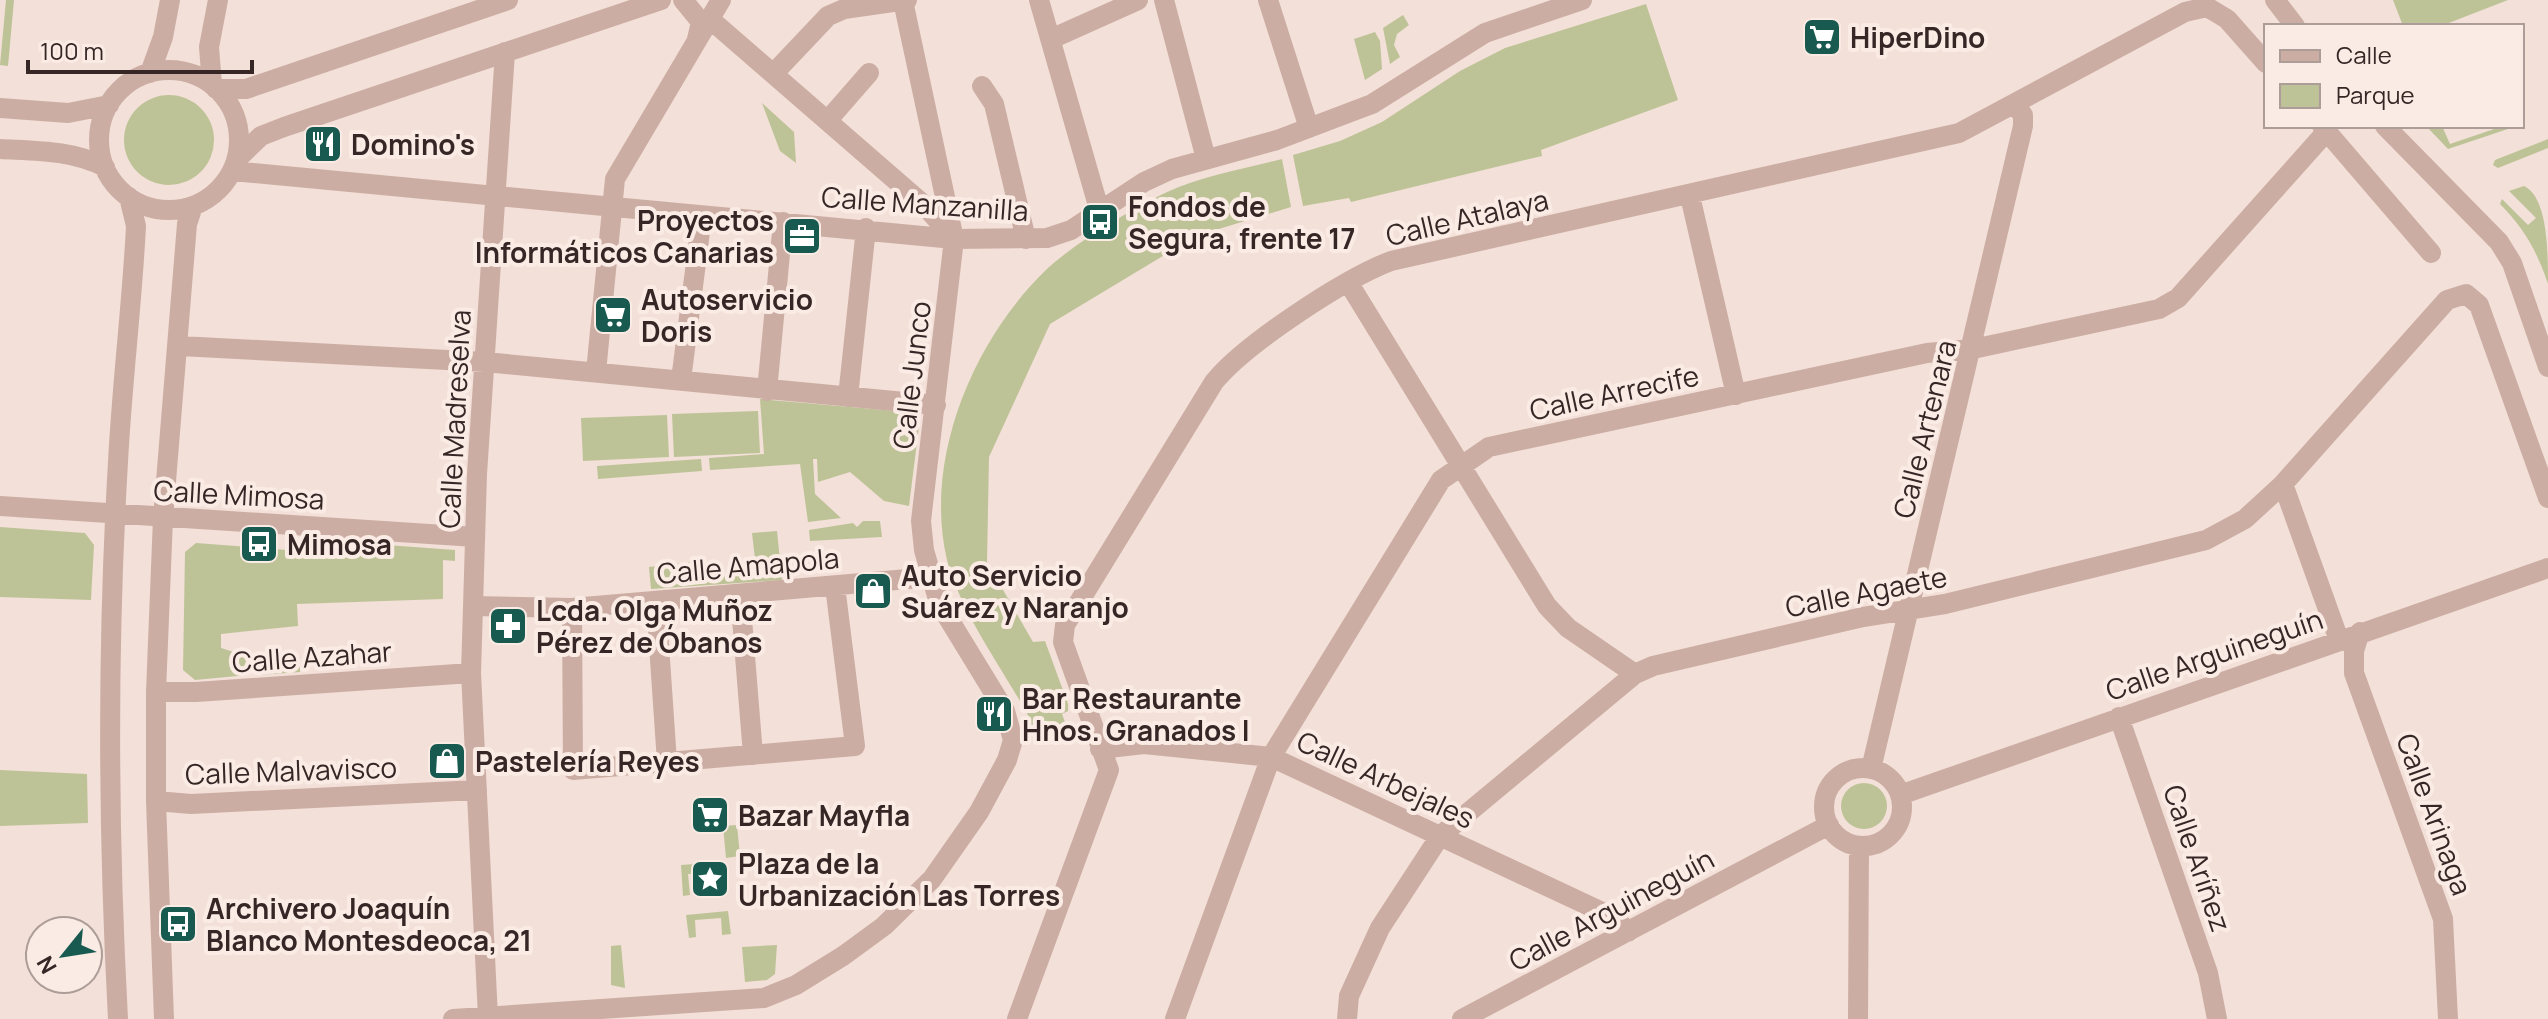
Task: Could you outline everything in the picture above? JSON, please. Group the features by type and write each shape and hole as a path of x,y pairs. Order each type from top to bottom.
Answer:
{"street":[{"path":"150,73 163,37 170,0"},
{"path":"218,0 209,47 214,87 236,122 239,141 234,166"},
{"path":"105,167 99,136 109,105 120,91 150,73 182,72 214,87 246,89 508,0"},
{"path":"129,197 167,210 193,206 209,198 261,136 661,0"},
{"path":"683,0 701,22 697,39"},
{"path":"596,372 615,179 721,0"},
{"path":"774,73 828,16 844,9 905,0"},
{"name":"Calle Junco","path":"488,1017 744,1001 796,985 884,926 932,879 986,800 1013,740 1005,711 939,603 921,521 954,239 905,0"},
{"path":"1039,0 1099,209"},
{"path":"1051,39 1138,0"},
{"path":"1164,0 1206,159"},
{"path":"1268,0 1309,128"},
{"name":"Calle Manzanilla","path":"234,166 610,209 866,228 954,239 1047,238 1071,230 1144,182 1372,104 1485,33 1537,7 1582,0"},
{"path":"2275,0 2293,24"},
{"name":"Calle Atalaya","path":"1017,1019 1109,770 1063,642 1065,625 1214,382 1231,361 1348,282 1391,261 1959,133 2185,12 2207,7 2227,19 2264,61"},
{"path":"711,20 923,204 954,239"},
{"name":"Calle Madreselva","path":"488,1017 471,673 475,537 505,52"},
{"path":"828,120 869,73"},
{"path":"982,86 994,104 1026,239"},
{"name":"Calle Artenara","path":"1871,769 1973,349 2023,126 2023,115 2014,104"},
{"path":"0,108 68,113 109,105"},
{"path":"2324,128 2431,253"},
{"name":"Calle Arrecife","path":"1175,1019 1271,757 1441,480 1459,465 1489,447 1927,353 1973,349 2159,309 2178,298 2324,128"},
{"path":"2387,128 2499,242 2512,263 2548,367"},
{"path":"0,149 65,153 87,158 105,167 129,197 136,226 117,514 110,878 118,1019"},
{"path":"1690,196 1736,395"},
{"path":"164,1019 156,801 156,692 163,518 180,346 187,224 193,206"},
{"path":"681,380 702,216"},
{"path":"767,391 783,222"},
{"path":"848,397 866,228"},
{"path":"1348,282 1547,606 1568,628 1635,674"},
{"name":"Calle Agaete","path":"1347,1019 1349,996 1380,928 1440,836 1635,674 1668,663 1909,609 1945,604 2206,540 2245,519 2283,484 2447,300 2466,294 2479,305 2548,498"},
{"path":"180,346 485,362 936,405"},
{"path":"2283,484 2339,640"},
{"name":"Calle Mimosa","path":"0,506 475,537"},
{"name":"Calle Arguineguín","path":"1900,795 2548,568"},
{"name":"Calle Amapola","path":"473,606 572,608 931,577"},
{"path":"572,608 573,770 855,746 835,586"},
{"path":"740,594 753,755"},
{"path":"656,601 667,762"},
{"name":"Calle Arinaga","path":"2360,632 2354,651 2354,673 2443,919 2447,950 2448,1019"},
{"name":"Calle Azahar","path":"156,692 196,692 471,673"},
{"name":"Calle Aríñez","path":"2119,717 2208,973 2217,1019"},
{"name":"Calle Arbejales","path":"1100,749 1144,744 1271,757 1615,918 1628,932"},
{"path":"1871,769 1884,774 1900,795 1900,820 1894,832 1884,840 1859,846 1836,836 1829,825 1824,802 1835,779 1846,772 1871,769"},
{"name":"Calle Malvavisco","path":"156,801 191,804 477,790"},
{"name":"Calle Arguineguín","path":"1462,1019 1829,825"},
{"path":"1858,1019 1859,846"},
{"path":"453,1019 488,1017"}],"green space":[{"path":"6,0 14,0 8,66 0,65"},
{"path":"2393,0 2508,0 2446,24 2402,24"},
{"path":"1646,4 1678,100 1541,150 1542,156 1351,202 1349,198 1303,206 1293,155 1340,141 1382,122 1460,71 1505,48"},
{"path":"1403,15 1409,25 1397,34 1394,45 1400,57 1390,64 1383,28"},
{"path":"1375,32 1380,41 1382,69 1365,80 1354,39"},
{"path":"169,95 186,98 201,108 211,123 214,140 211,157 201,172 186,182 169,185 152,182 137,172 127,157 124,140 127,123 137,108 152,98"},
{"path":"762,103 794,132 796,163 780,151"},
{"path":"2428,128 2443,128 2450,144 2497,128 2511,128 2448,149"},
{"path":"2548,139 2548,148 2498,168 2493,165 2495,160"},
{"path":"1282,159 1291,207 1196,236 1050,324 989,457 987,562 1033,642 1045,641 1068,704 1068,711 1062,714 1069,733 1077,730 1080,736 1066,740 1032,732 1028,715 961,599 947,560 941,521 942,481 949,441 977,364 1021,296 1048,268 1088,238 1179,187"},
{"path":"2524,186 2532,192 2542,214 2547,242 2548,284 2529,241 2500,204 2502,199 2528,225 2536,218 2509,191"},
{"path":"760,399 907,412 919,426 909,506 884,501 850,472 818,482 817,459 813,459 815,494 841,518 808,522 800,464 710,470 709,458 764,454"},
{"path":"758,411 760,453 674,457 672,414"},
{"path":"667,415 669,457 583,461 581,418"},
{"path":"701,459 702,471 598,479 597,466"},
{"path":"863,521 880,521 882,537 810,541 809,530 853,523 857,527"},
{"path":"0,527 85,533 94,545 91,600 0,597"},
{"path":"777,531 782,580 651,589 649,567 701,561 703,578 741,575 741,560 751,559 753,574 772,573 771,558 755,559 752,533"},
{"path":"196,543 366,556 373,544 455,550 455,561 443,560 443,599 297,604 298,626 221,634 221,648 259,660 248,675 195,680 183,670 185,552"},
{"path":"300,657 300,672 257,675 271,659"},
{"path":"0,770 87,774 88,823 0,826"},
{"path":"1864,783 1880,790 1887,806 1880,822 1864,829 1848,822 1841,806 1848,790"},
{"path":"737,825 740,856 726,858 723,826"},
{"path":"722,862 723,876 717,877 716,872 688,874 690,895 683,896 681,865"},
{"path":"728,911 731,934 722,935 721,918 695,920 696,937 689,938 686,915"},
{"path":"621,945 625,988 611,985 611,946"},
{"path":"777,945 775,974 767,980 745,982 742,947"}],"place":[{"name":"HiperDino","path":"1822,37"},
{"name":"Domino's","path":"323,144"},
{"name":"Fondos de Segura, frente 17","path":"1100,222"},
{"name":"Proyectos Informáticos Canarias","path":"802,236"},
{"name":"Autoservicio Doris","path":"613,315"},
{"name":"Mimosa","path":"259,544"},
{"name":"Auto Servicio Suárez y Naranjo","path":"873,591"},
{"name":"Lcda. Olga Muñoz Pérez de Óbanos","path":"508,626"},
{"name":"Bar Restaurante Hnos. Granados I","path":"994,714"},
{"name":"Pastelería Reyes","path":"447,761"},
{"name":"Bazar Mayfla","path":"710,815"},
{"name":"Plaza de la Urbanización Las Torres","path":"710,879"},
{"name":"Archivero Joaquín Blanco Montesdeoca, 21","path":"178,924"}]}
